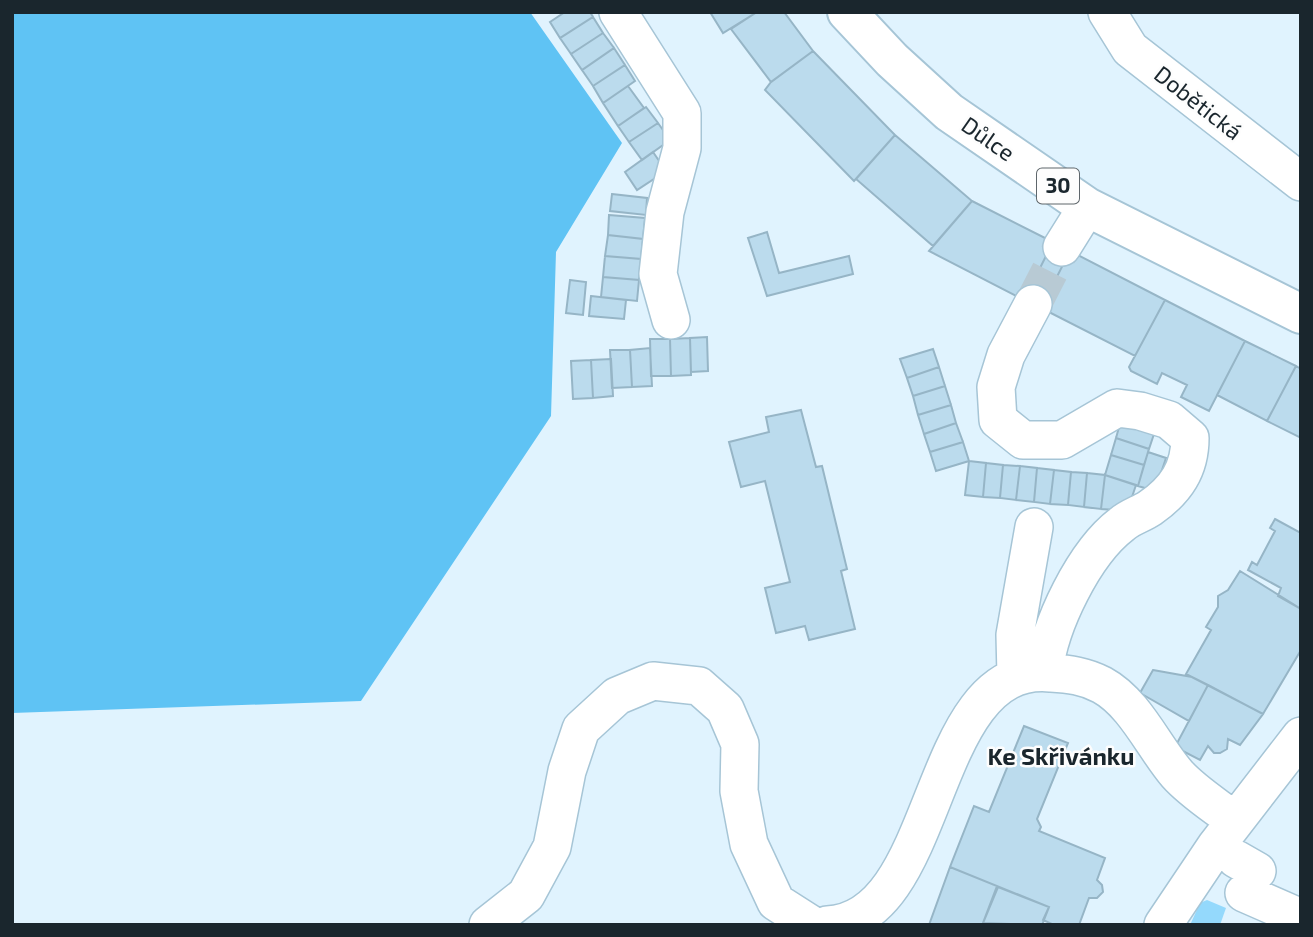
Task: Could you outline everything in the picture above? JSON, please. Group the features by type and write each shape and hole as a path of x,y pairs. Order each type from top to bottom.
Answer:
{"main road":[{"name":"Důlce","path":"847,12 892,60 949,112 1087,207 1301,314"}],"street":[{"path":"618,12 682,113 682,148 665,212 658,274 671,320"},
{"name":"Dobětická","path":"1107,12 1130,49 1301,183"},
{"path":"1062,247 1087,207"},
{"path":"1030,674 1047,646 1061,606 1105,541 1122,523 1150,508 1174,487 1190,460 1190,438 1169,420 1140,411 1117,408 1062,440 1023,440 998,420 996,387 1006,355 1033,304"},
{"path":"1030,674 1015,635 1034,527"},
{"path":"827,925 838,924 862,913 886,894 971,716 995,686 1030,674 1081,676 1104,686 1122,701 1178,775 1234,821"},
{"path":"501,920 526,895 552,847 567,771 581,729 617,696 653,681 699,685 725,709 740,744 739,791 749,844 776,902 812,925"},
{"path":"1163,925 1234,821 1301,736"},
{"path":"1246,874 1301,918"}],"shaded area":[{"path":"12,12 530,12 622,143 556,252 551,416 361,701 12,713"},
{"path":"1207,900 1226,908 1220,925 1190,925 1200,903"}],"building":[{"path":"565,12 590,12 593,17 560,38 550,22"},
{"path":"710,12 757,12 723,33"},
{"path":"757,12 784,12 813,51 771,82 731,29"},
{"path":"593,17 603,33 571,54 560,38"},
{"path":"603,33 614,48 582,70 571,54"},
{"path":"614,48 625,65 593,86 582,70"},
{"path":"813,51 895,135 854,181 765,90 771,82"},
{"path":"625,65 635,81 603,103 593,86"},
{"path":"628,86 644,108 618,126 603,103"},
{"path":"646,107 658,123 629,142 618,126"},
{"path":"658,123 670,140 642,160 629,142"},
{"path":"895,135 972,201 933,246 856,179"},
{"path":"653,152 666,171 637,190 625,172"},
{"path":"612,194 647,198 646,215 610,211"},
{"path":"972,201 1053,242 1024,300 929,251"},
{"path":"609,215 645,218 643,239 608,235"},
{"path":"767,232 779,273 849,256 853,274 767,296 748,238"},
{"path":"608,235 643,239 641,259 605,256"},
{"path":"1053,242 1070,251 1041,308 1024,300"},
{"path":"1070,251 1165,300 1135,356 1041,308"},
{"path":"605,256 641,259 639,280 603,277"},
{"path":"603,277 639,280 637,301 601,297"},
{"path":"570,280 586,282 583,315 566,313"},
{"path":"591,296 626,300 624,319 589,316"},
{"path":"1165,300 1245,341 1209,411 1181,397 1187,385 1162,373 1157,384 1131,371 1129,367"},
{"path":"707,337 708,371 691,372 690,338"},
{"path":"690,338 691,375 671,376 670,339"},
{"path":"650,339 670,339 671,376 651,376"},
{"path":"1245,341 1296,366 1267,421 1217,395"},
{"path":"650,348 652,386 632,387 630,350"},
{"path":"933,349 939,367 907,378 900,359"},
{"path":"610,350 630,350 632,387 612,388"},
{"path":"611,359 613,396 593,398 591,360"},
{"path":"591,360 593,398 573,399 571,361"},
{"path":"1296,366 1301,369 1301,438 1267,421"},
{"path":"939,367 945,386 913,396 907,378"},
{"path":"945,386 951,405 918,415 913,396"},
{"path":"951,405 956,423 924,434 918,415"},
{"path":"801,410 816,467 822,466 847,569 841,571 855,629 809,640 805,626 776,633 765,588 790,582 765,481 741,487 729,442 769,432 766,417"},
{"path":"1121,420 1155,431 1149,449 1116,438"},
{"path":"956,423 963,442 930,452 924,434"},
{"path":"1116,438 1149,449 1144,465 1111,455"},
{"path":"963,442 969,461 936,471 930,452"},
{"path":"1148,452 1166,458 1155,491 1138,486"},
{"path":"1111,455 1144,465 1138,486 1105,475"},
{"path":"969,461 986,463 983,497 965,495"},
{"path":"986,463 1003,465 1000,498 983,497"},
{"path":"1003,465 1020,466 1016,500 1000,498"},
{"path":"1020,466 1037,468 1034,502 1016,500"},
{"path":"1037,468 1054,470 1050,504 1034,502"},
{"path":"1054,470 1071,472 1068,505 1050,504"},
{"path":"1071,472 1087,473 1084,507 1068,505"},
{"path":"1087,473 1105,475 1101,509 1084,507"},
{"path":"1105,475 1136,485 1129,506 1116,510 1101,509"},
{"path":"1275,519 1301,533 1301,609 1278,596 1281,588 1248,570 1252,562 1257,565 1275,531 1270,528"},
{"path":"1240,571 1301,609 1301,650 1263,714 1186,674 1211,630 1206,627 1218,607 1218,596 1228,590"},
{"path":"1153,670 1192,677 1208,685 1189,721 1140,693"},
{"path":"1208,685 1263,714 1240,745 1228,739 1227,749 1220,753 1214,753 1208,746 1200,760 1175,747"},
{"path":"1024,726 1068,743 1037,819 1041,827 1039,831 1105,858 1097,880 1102,885 1103,892 1097,898 1089,898 1079,925 1054,925 1043,920 1049,907 950,867 974,806 989,812"},
{"path":"950,867 997,886 983,923 989,925 929,925"},
{"path":"998,887 1049,907 1042,925 983,923"}],"tunnel":[{"path":"1033,304 1062,247"}],"district":[{"name":"Ke Skřivánku","path":"1061,757"}]}
